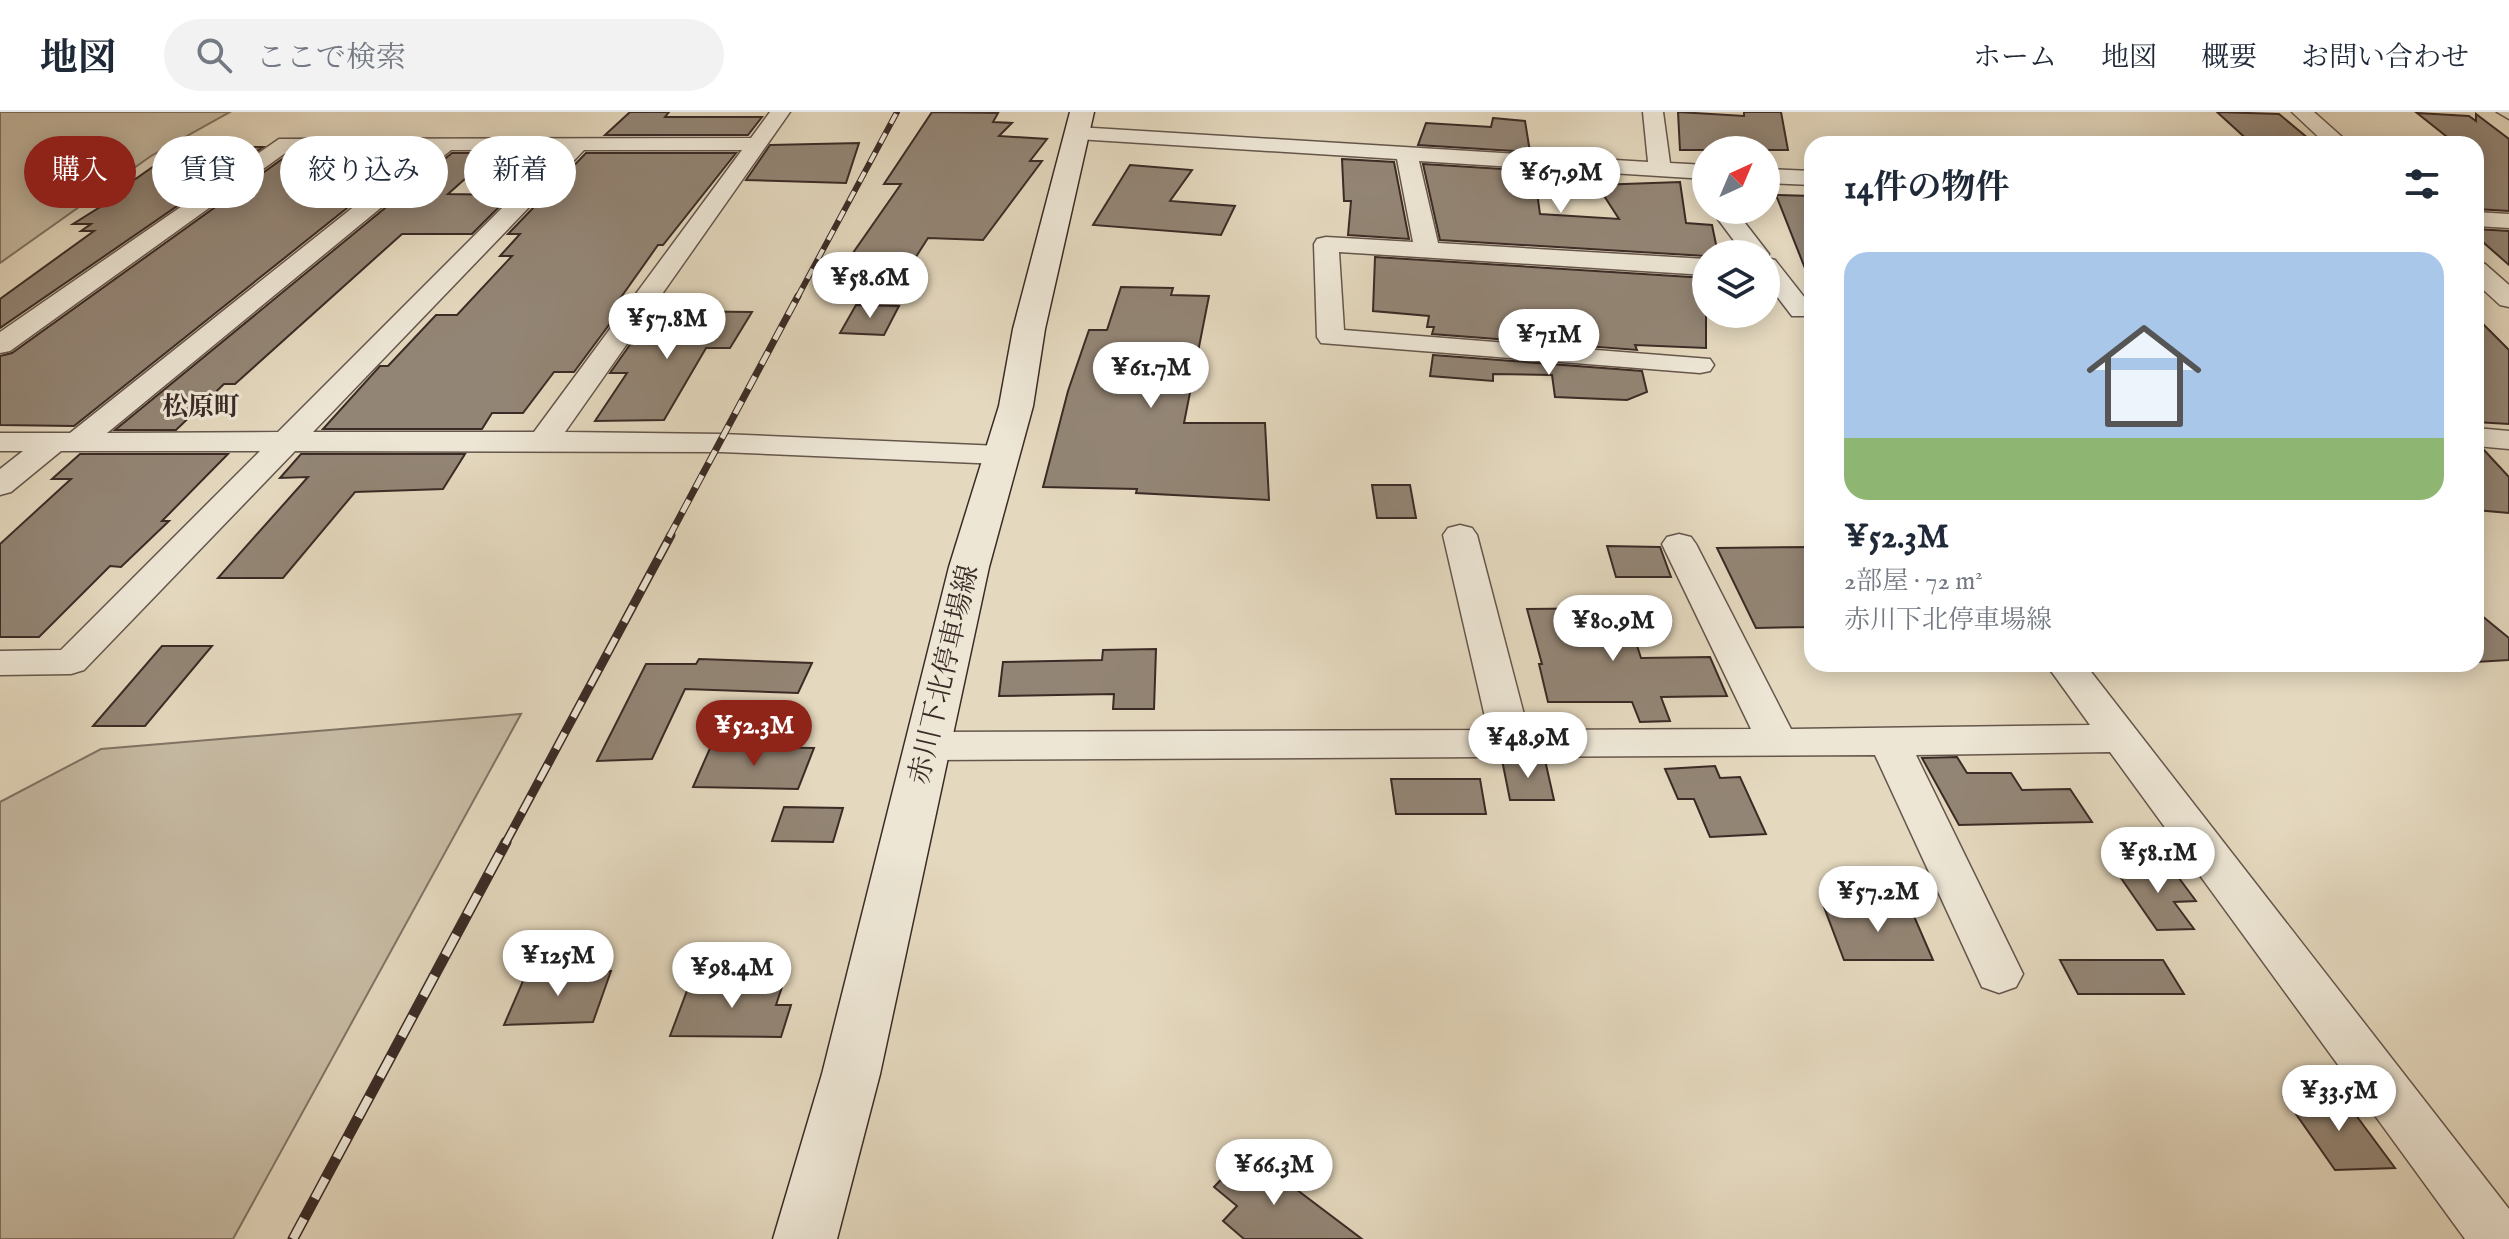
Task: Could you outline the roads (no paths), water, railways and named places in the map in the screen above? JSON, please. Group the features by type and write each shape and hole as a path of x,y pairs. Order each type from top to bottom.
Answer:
{"main road":[{"name":"赤川下北停車場線","path":"805,1239 851,1074 969,567 1016,406 1029,329 1080,122"}],"street":[{"path":"543,441 780,112"},
{"path":"1653,112 1660,170"},
{"path":"2302,112 2330,136"},
{"path":"1080,122 1407,154 1660,170 1692,175"},
{"path":"448,144 757,144"},
{"path":"0,663 71,662 578,144"},
{"path":"0,345 280,147"},
{"path":"1407,154 1427,250"},
{"path":"1780,177 1804,178"},
{"path":"0,485 65,442 363,208"},
{"path":"2484,219 2509,221"},
{"path":"1692,266 1326,244 1331,337 1700,365"},
{"path":"2484,276 2509,299"},
{"path":"1780,283 1804,310"},
{"path":"2484,438 2509,440"},
{"path":"0,442 721,443 1000,455"},
{"path":"1460,535 1511,742"},
{"path":"1679,544 1778,743"},
{"path":"2071,672 2498,1239"},
{"path":"929,746 1778,743 2121,738"},
{"path":"1888,739 1999,974"}],"railway":[{"path":"797,298 897,112"},
{"path":"669,537 798,296"},
{"path":"505,844 671,535"},
{"path":"293,1239 506,842"}],"district":[{"name":"松原町","path":"201,407"}]}
